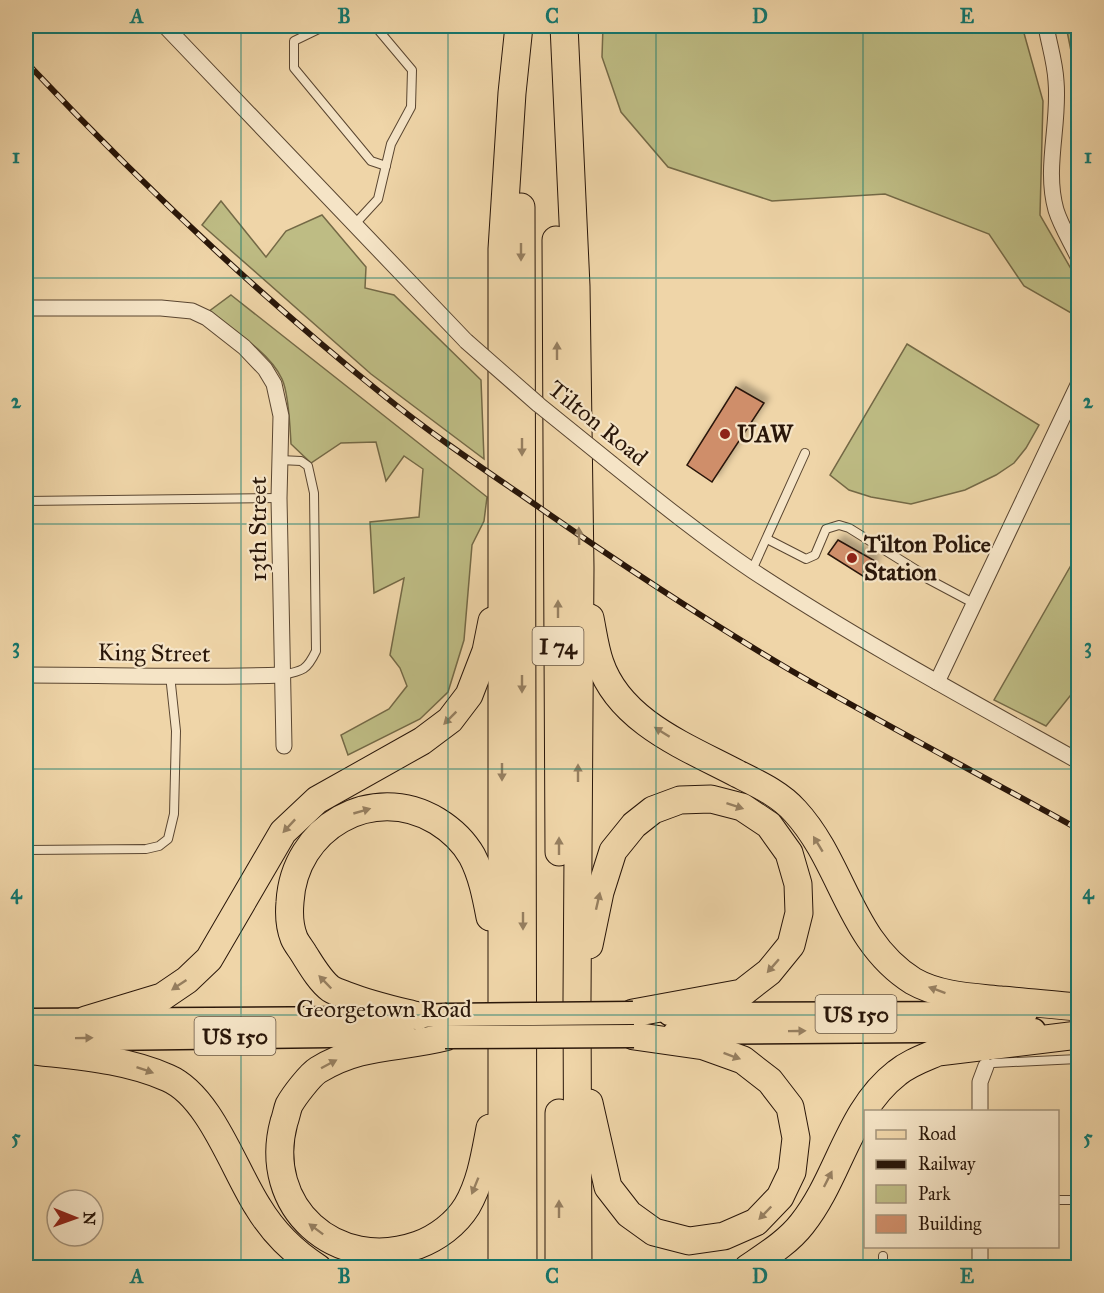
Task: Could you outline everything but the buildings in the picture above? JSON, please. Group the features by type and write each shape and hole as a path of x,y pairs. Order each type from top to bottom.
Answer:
{"highway":[{"path":"502,1268 502,249 512,93 520,26"},
{"name":"I 74","path":"520,26 523,1268"},
{"name":"I 74","path":"555,26 560,944 559,1268"},
{"path":"564,26 576,286 580,568 578,1268"},
{"path":"86,1020 162,997 187,980 209,959 283,831 317,800 422,741 450,720 469,695 486,651 497,596 503,546"},
{"path":"580,568 600,662 613,690 636,715 668,736 772,792 795,811 818,843 877,951 895,968 915,982 949,994 1078,1007"},
{"path":"577,999 600,892 613,851 634,825 653,810 680,800 711,799 742,807 769,825 789,853 798,884 799,912 791,945 769,972 742,993 634,1024"},
{"path":"418,1016 370,1004 331,989 318,975 294,938 289,912 290,885 301,859 316,836 340,818 365,808 396,807 423,813 451,830 471,854 484,887 501,973"},
{"path":"578,1055 608,1187 629,1214 654,1232 689,1242 724,1236 756,1222 780,1197 792,1172 796,1138 790,1107 770,1081 743,1060 634,1024"},
{"path":"445,1026 418,1044 375,1047 346,1055 315,1071 289,1106 279,1141 282,1176 291,1200 304,1220 330,1240 359,1251 399,1252 429,1241 451,1226 466,1207 478,1181 501,1068"},
{"path":"26,1050 125,1063 170,1078 205,1112 257,1206 277,1234 303,1258 318,1268"},
{"path":"864,1110 896,1073 938,1052 1078,1051"},
{"path":"748,1268 788,1239 802,1224 819,1198 864,1111"}],"main road":[{"name":"US 150","path":"634,1024 732,1015 1078,1012"},
{"name":"Georgetown Road","path":"26,1020 418,1016 445,1026"},
{"name":"Georgetown Road","path":"26,1040 403,1035 445,1026 634,1024"},
{"name":"US 150","path":"634,1024 683,1033 1078,1030"}],"street":[{"name":"Tilton Road","path":"165,26 466,341 539,405 612,464 682,520 752,570 846,629 1078,761"},
{"path":"1046,26 1056,80 1057,111 1052,189 1057,212 1078,256"},
{"name":"13th Street","path":"26,308 161,308 192,311 207,318 244,347 265,369 274,384 281,416 279,498 284,746"},
{"path":"937,682 1078,385"},
{"name":"King Street","path":"26,675 227,677 282,675"},
{"path":"980,1110 980,1082 986,1066"},
{"path":"980,1248 980,1268"}],"lane":[{"path":"325,26 294,41 294,68 371,161 386,166"},
{"path":"354,225 378,199 392,144 411,107 412,70 375,26"},
{"path":"752,570 805,453"},
{"path":"280,460 301,461 308,466 312,478 316,651 309,666 299,672 282,675"},
{"path":"26,501 279,498"},
{"path":"767,539 806,559 815,555 826,529 839,525 849,528 928,579 975,604"},
{"path":"26,850 146,849 159,846 168,839 174,814 177,730 170,675"},
{"path":"986,1066 993,1063 1078,1051 1076,1268"},
{"path":"1059,1200 1078,1200"},
{"path":"884,1256 884,1268"}],"green space":[{"path":"603,26 1022,26 1043,101 1040,215 1078,281 1078,317 1024,286 989,234 885,194 772,201 668,167 621,112 602,57"},
{"path":"1066,26 1078,26 1078,86"},
{"path":"221,201 266,257 286,231 322,215 366,267 365,288 394,295 481,380 484,459 371,374 202,225"},
{"path":"231,295 487,497 484,521 472,545 464,640 448,692 420,719 348,755 341,735 389,709 407,686 400,668 390,655 404,578 374,593 370,522 419,517 423,469 404,456 386,481 376,442 341,443 311,463 291,444 286,393 276,369 259,350 208,312"},
{"path":"907,344 1039,425 1014,463 996,475 965,490 911,504 871,497 849,490 830,475"},
{"path":"1078,553 1078,686 1046,726 994,700"}],"railway":[{"path":"26,62 198,234 288,316 433,433 618,561 751,647 1078,829"}],"place":[{"name":"UAW","path":"725,434"},
{"name":"Tilton Police Station","path":"852,558"}]}
